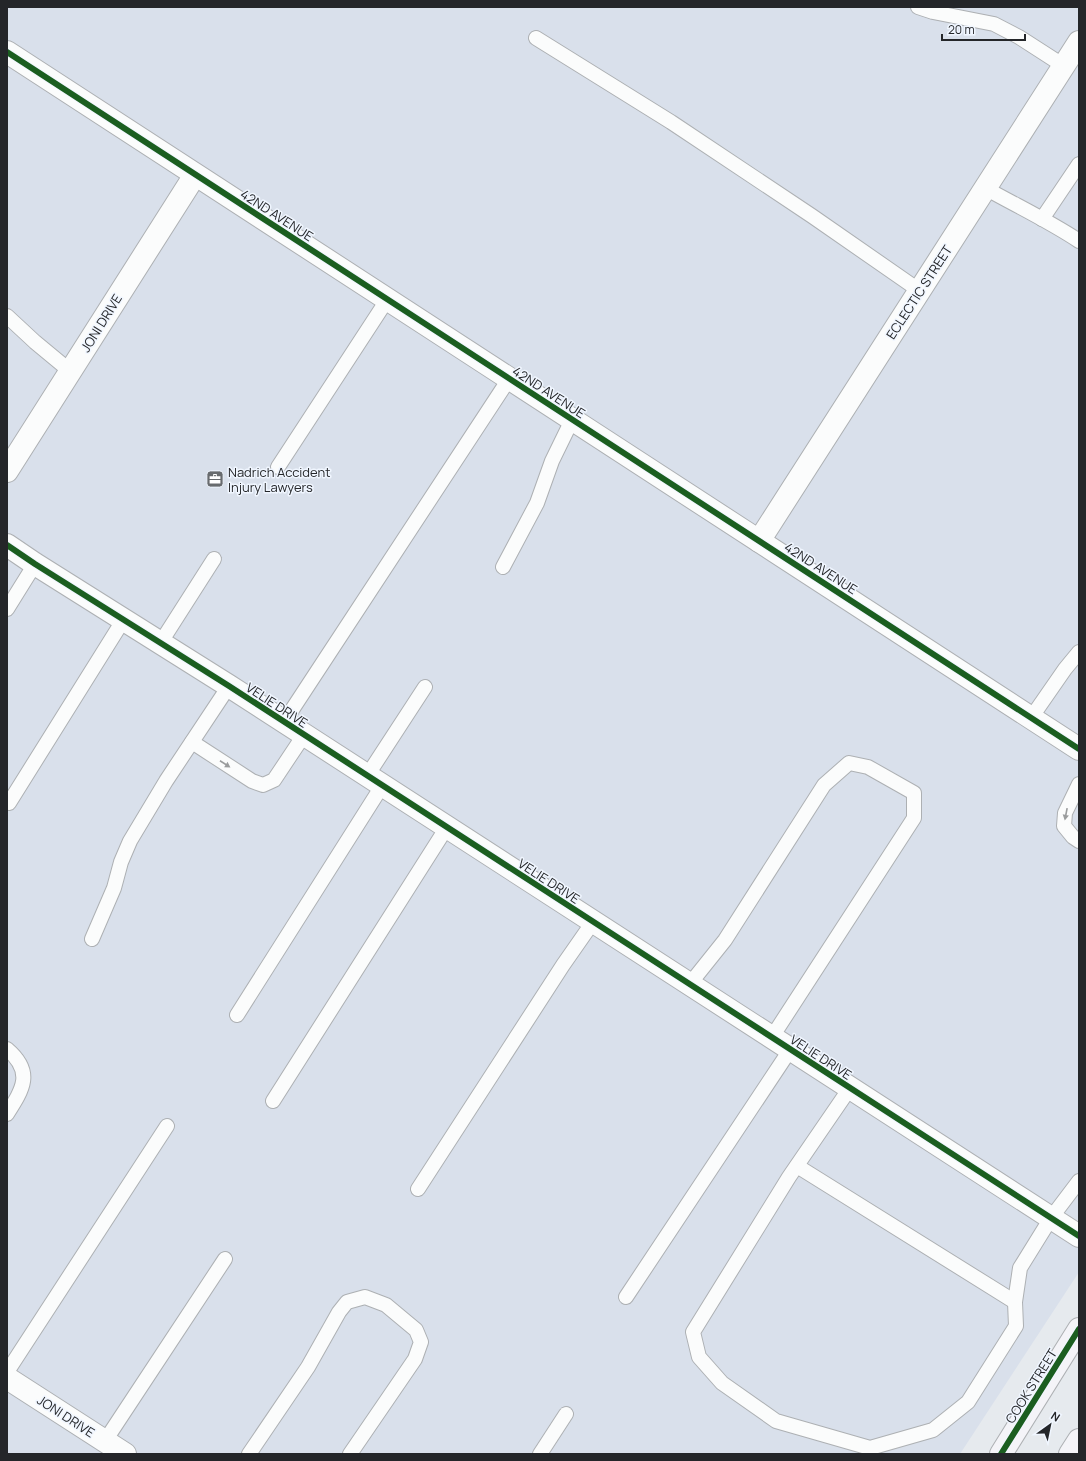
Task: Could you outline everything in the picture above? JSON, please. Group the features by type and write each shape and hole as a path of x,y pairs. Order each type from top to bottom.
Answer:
{"main road":[{"name":"COOK STREET","path":"1001,1454 1079,1329"},
{"path":"1070,1454 1079,1440"}],"street":[{"name":"ECLECTIC STREET","path":"759,541 1079,42"},
{"name":"42ND AVENUE","path":"7,52 1079,749"},
{"name":"JONI DRIVE","path":"7,471 195,175"},
{"name":"VELIE DRIVE","path":"7,545 161,642 1079,1236"},
{"name":"JONI DRIVE","path":"7,1378 112,1449"}],"lane":[{"path":"918,7 933,12 994,24 1019,37 1064,66"},
{"path":"536,38 671,122 812,216 920,291"},
{"path":"1042,218 1079,164"},
{"path":"985,188 1042,218 1079,241"},
{"path":"278,467 387,300"},
{"path":"7,316 70,371"},
{"path":"284,722 508,379"},
{"path":"503,567 537,502 552,461 572,420"},
{"path":"161,642 214,559"},
{"path":"7,609 35,564"},
{"path":"9,804 124,619"},
{"path":"1031,718 1065,669 1079,652"},
{"path":"92,939 114,888 121,862 130,841 229,686"},
{"path":"237,1015 375,781 425,687"},
{"path":"192,742 252,781 263,785 274,780 304,735"},
{"path":"689,984 725,940 824,785 849,763 868,767 914,793 914,818 772,1037"},
{"path":"1079,784 1065,812 1064,826 1073,837 1079,841"},
{"path":"273,1101 447,827"},
{"path":"418,1189 563,965 593,922"},
{"path":"7,1049 14,1055 22,1068 24,1081 19,1096 7,1114"},
{"path":"626,1297 790,1050"},
{"path":"850,1088 796,1166 693,1332 699,1357 722,1383 776,1421 870,1448 933,1430 968,1402 1016,1326 1015,1302 1020,1268 1051,1218 1079,1180"},
{"path":"7,1372 167,1126"},
{"path":"796,1166 1015,1302"},
{"path":"112,1449 225,1259"},
{"path":"249,1454 308,1367 339,1312 347,1302 365,1297 386,1305 416,1330 421,1342 415,1359 350,1454"},
{"path":"540,1454 566,1414"}],"shaded area":[{"path":"7,7 1079,7 1079,1272 960,1454 7,1454"}],"cycle path":[{"path":"7,52 1079,749"},
{"path":"7,545 229,686 1079,1236"},
{"path":"1001,1454 1079,1329"}],"place":[{"name":"Nadrich Accident Injury Lawyers","path":"215,479"}]}
